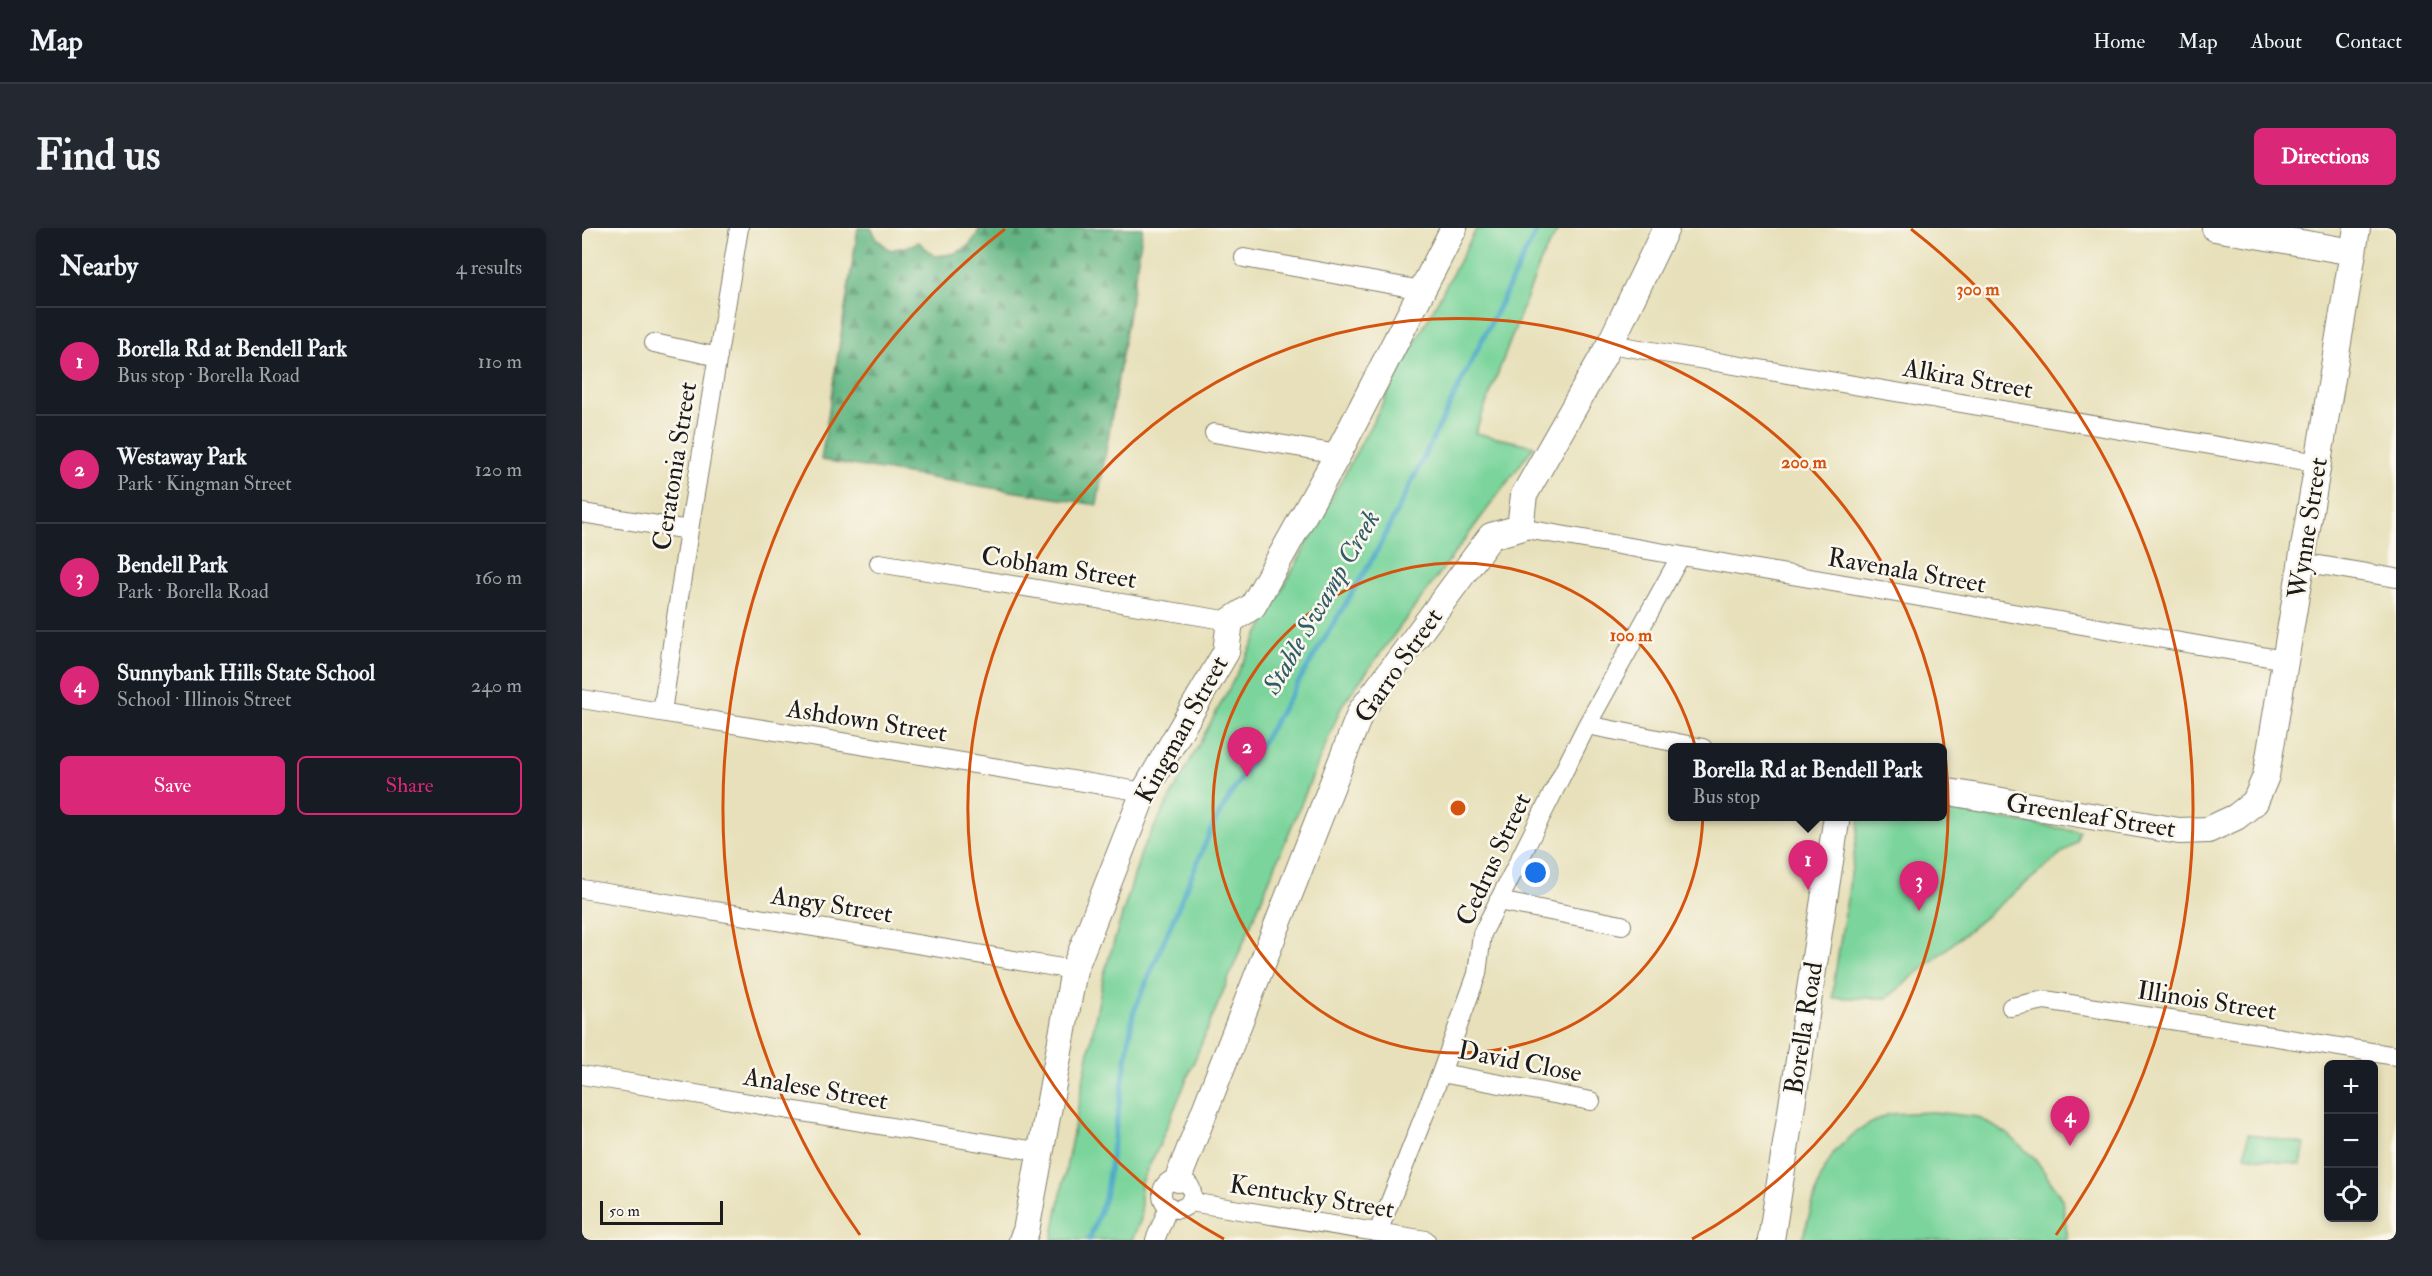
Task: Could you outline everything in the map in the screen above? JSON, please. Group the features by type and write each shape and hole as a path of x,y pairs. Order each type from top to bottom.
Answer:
{"street":[{"name":"Ceratonia Street","path":"662,712 689,530 739,228"},
{"name":"Kingman Street","path":"1022,1240 1026,1231 1074,970 1144,792 1226,652 1230,621 1253,606 1338,454 1454,228"},
{"path":"1520,528 1524,495 1610,344 1666,228"},
{"path":"2215,228 2355,240"},
{"name":"Wynne Street","path":"2236,817 2255,802 2266,776 2355,240"},
{"path":"1244,258 1422,290"},
{"path":"654,343 718,357"},
{"name":"Alkira Street","path":"1610,344 2318,463"},
{"path":"1214,433 1338,454"},
{"path":"582,513 689,530"},
{"name":"Ravenala Street","path":"1520,528 2285,660"},
{"name":"Garro Street","path":"1178,1179 1360,711 1491,536 1520,528"},
{"name":"Cedrus Street","path":"1378,1232 1441,1073 1477,974 1482,934 1587,725 1680,557"},
{"path":"2302,562 2396,578"},
{"name":"Cobham Street","path":"879,563 1230,621"},
{"name":"Ashdown Street","path":"582,699 1144,792"},
{"path":"1587,725 1682,743"},
{"name":"Greenleaf Street","path":"1947,792 2179,831 2208,830 2236,817"},
{"name":"Borella Road","path":"1771,1240 1836,821"},
{"name":"Angy Street","path":"582,889 1074,970"},
{"path":"1498,901 1622,926"},
{"name":"Illinois Street","path":"2011,1007 2045,1000 2396,1056"},
{"name":"David Close","path":"1441,1073 1591,1101"},
{"name":"Analese Street","path":"582,1075 1041,1152"},
{"path":"1178,1179 1188,1183 1191,1189 1190,1202 1180,1209 1169,1206 1163,1199 1163,1189 1169,1182 1178,1179"},
{"name":"Kentucky Street","path":"1190,1202 1426,1240"},
{"path":"1155,1240 1169,1206"}],"green space":[{"path":"858,228 871,228 877,239 890,250 919,242 934,256 956,253 967,247 980,228 1143,228 1097,505 821,460"},
{"path":"1477,228 1559,228 1542,258 1475,433 1534,446 1342,705 1159,1146 1141,1182 1141,1219 1132,1240 1052,1240 1104,974 1142,850"},
{"path":"1947,811 2079,831 2077,841 1887,998 1833,998 1859,821 1947,821"},
{"path":"1933,1112 1978,1117 2009,1135 2037,1161 2062,1199 2068,1240 1802,1240 1821,1176 1834,1152 1858,1130 1889,1114"},
{"path":"2248,1134 2305,1144 2301,1165 2245,1156"}],"waterway":[{"name":"Stable Swamp Creek","path":"1089,1240 1105,1198 1133,1014 1214,823 1377,551 1538,228"}],"place":[{"name":"Westaway Park","path":"1247,777"},
{"name":"Borella Rd at Bendell Park","path":"1808,890"},
{"name":"Bendell Park","path":"1919,911"},
{"name":"Sunnybank Hills State School","path":"2070,1146"}]}
